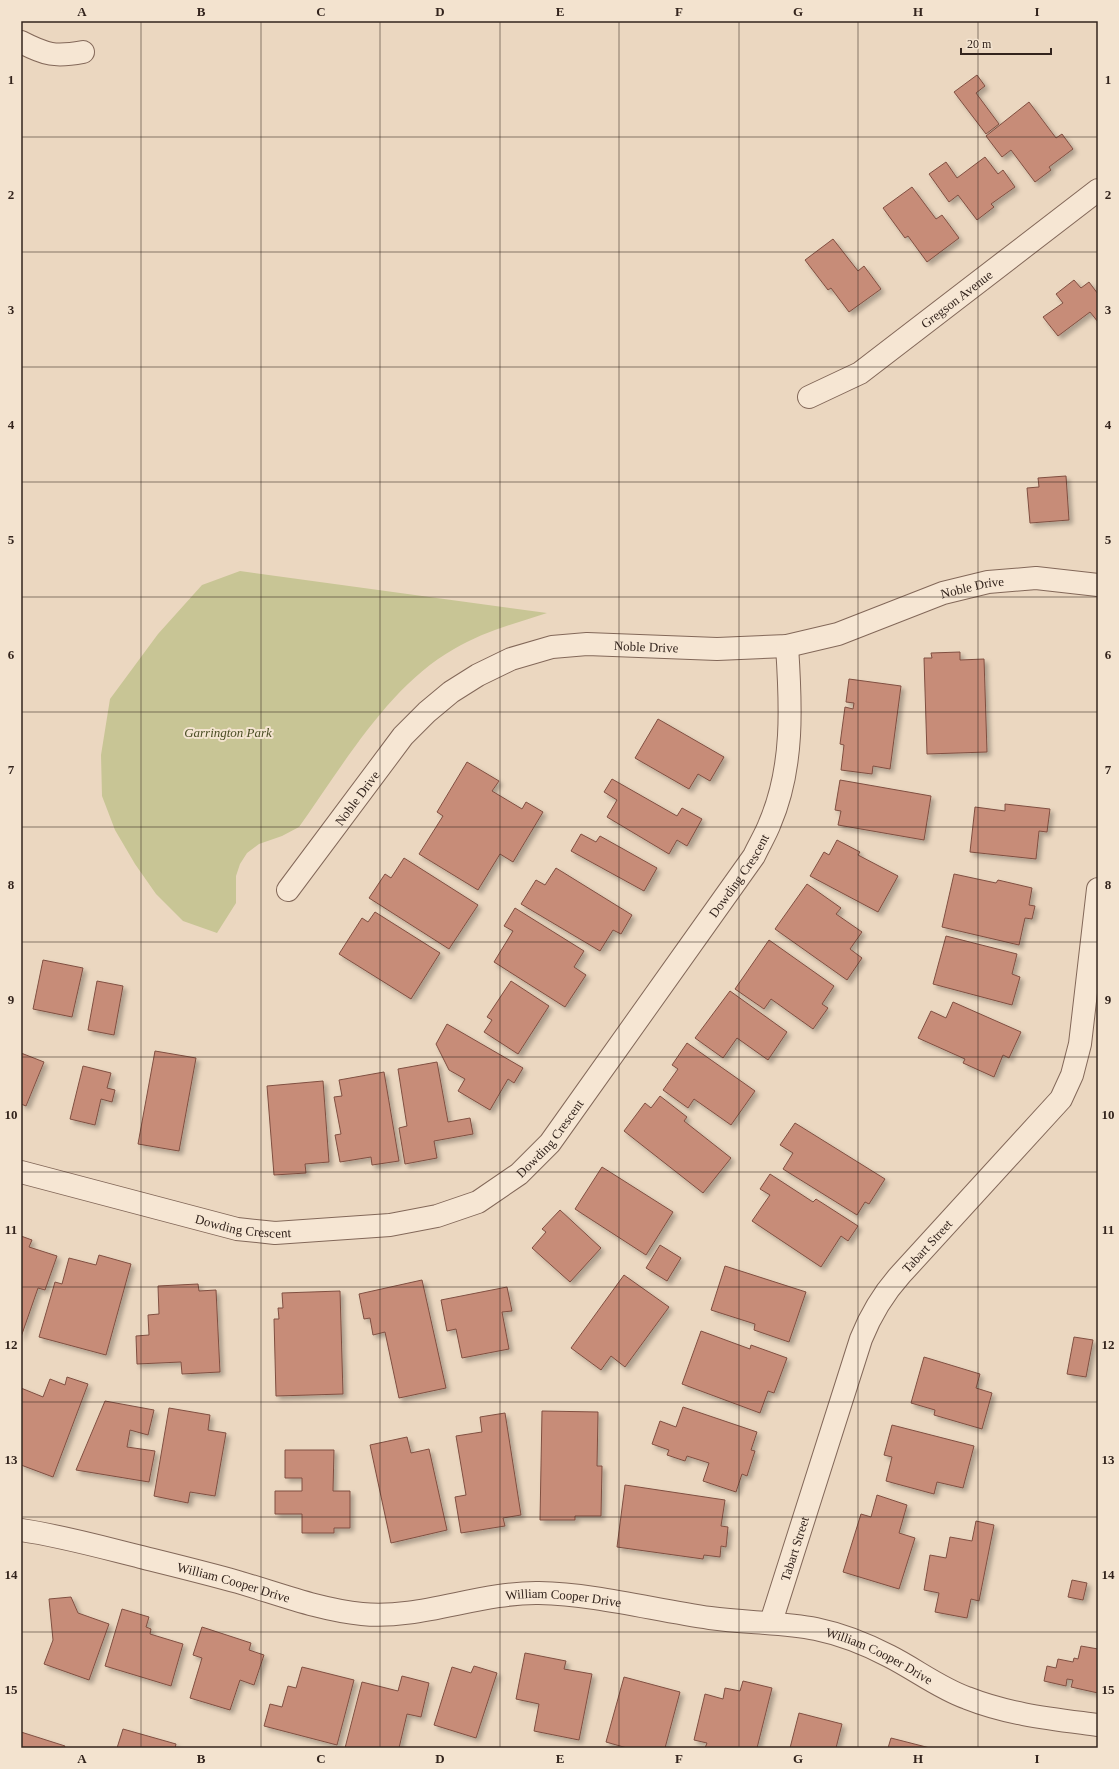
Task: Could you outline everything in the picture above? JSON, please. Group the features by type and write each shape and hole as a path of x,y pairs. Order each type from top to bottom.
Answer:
{"street":[{"path":"21,42 40,52 60,56 83,52"},
{"name":"Gregson Avenue","path":"808,397 860,373 1098,190"},
{"name":"Noble Drive","path":"288,890 403,736 427,712 452,692 478,675 511,659 552,647 587,644 717,649 787,646 838,634 943,593 988,582 1036,578 1098,585"},
{"name":"Dowding Crescent","path":"21,1172 237,1229 275,1233 390,1226 437,1216 478,1202 519,1174 550,1143 754,856 770,823 780,791 789,749 791,705 787,646"},
{"name":"Tabart Street","path":"771,1622 861,1339 871,1314 884,1293 1061,1099 1072,1075 1080,1044 1098,888"},
{"name":"William Cooper Drive","path":"21,1530 57,1535 231,1580 340,1612 367,1615 399,1614 504,1595 539,1593 575,1596 713,1618 771,1622 817,1629 852,1640 889,1656 922,1676 965,1698 1002,1710 1033,1717 1098,1725"}],"green space":[{"name":"Garrington Park","path":"240,571 547,613 500,628 465,643 430,665 408,684 368,729 299,827 282,836 259,844 247,853 240,864 236,876 236,903 217,933 183,921 156,894 135,864 115,830 102,796 101,755 110,699 158,634 202,585"}],"building":[{"path":"977,75 985,86 976,93 999,124 986,134 954,92"},
{"path":"1029,102 1056,138 1062,134 1073,149 1049,167 1051,170 1035,182 1011,150 1002,157 986,136"},
{"path":"985,157 998,174 1003,170 1015,187 991,204 994,207 977,220 958,195 949,202 929,174 946,162 957,178"},
{"path":"912,187 936,219 942,215 959,238 927,262 908,236 905,238 883,208"},
{"path":"833,239 858,271 864,266 881,289 849,312 831,288 828,290 805,260"},
{"path":"1074,280 1081,288 1089,282 1098,294 1098,322 1090,312 1058,336 1043,317 1063,303 1056,294"},
{"path":"1066,476 1069,520 1030,523 1027,488 1039,487 1038,478"},
{"path":"960,652 960,660 984,659 987,752 927,754 924,658 932,658 931,653"},
{"path":"849,679 901,686 890,769 873,766 872,774 841,770 844,745 840,744 845,707 853,709 854,703 846,702"},
{"path":"658,719 724,757 710,781 698,774 689,789 635,758"},
{"path":"467,762 499,781 492,791 522,809 526,802 543,812 513,862 500,854 478,890 419,854 443,816 437,812"},
{"path":"612,779 677,816 682,808 702,819 687,846 677,840 669,854 607,817 617,800 604,792"},
{"path":"840,780 931,796 924,840 838,825 841,811 835,810"},
{"path":"1005,804 1050,809 1047,832 1039,831 1036,859 970,852 975,807 1005,811"},
{"path":"581,834 596,842 600,836 657,868 644,891 571,851"},
{"path":"837,840 860,852 858,855 898,876 878,912 810,876 824,852 829,855"},
{"path":"404,858 478,905 449,949 369,898 385,874 391,878"},
{"path":"556,868 632,915 621,934 613,930 600,951 521,904 536,880 545,885"},
{"path":"954,874 996,883 998,880 1032,888 1029,905 1035,906 1032,919 1025,918 1019,945 942,927"},
{"path":"807,884 841,908 836,914 862,932 850,949 862,958 847,980 775,929"},
{"path":"515,908 584,951 574,967 586,975 565,1007 494,962 513,931 504,926"},
{"path":"375,912 440,953 411,999 339,954 362,918 368,922"},
{"path":"946,936 1017,954 1012,974 1020,977 1012,1005 933,984"},
{"path":"769,940 834,986 822,1004 828,1008 813,1029 771,999 764,1009 735,989"},
{"path":"43,960 83,968 72,1017 33,1009"},
{"path":"97,981 123,986 114,1035 88,1030"},
{"path":"511,981 549,1006 518,1054 484,1032 492,1020 487,1017"},
{"path":"730,991 787,1032 768,1060 737,1038 723,1058 695,1038"},
{"path":"953,1002 1021,1032 1009,1058 1003,1055 994,1077 963,1063 965,1059 918,1038 931,1011 946,1018"},
{"path":"447,1024 523,1068 514,1083 508,1079 490,1110 458,1091 465,1079 449,1070 436,1044"},
{"path":"687,1043 755,1091 731,1125 694,1099 688,1108 663,1090 678,1069 672,1065"},
{"path":"155,1051 196,1058 179,1151 138,1144"},
{"path":"21,1053 44,1062 26,1106 21,1104"},
{"path":"437,1062 448,1122 470,1118 473,1134 434,1141 437,1158 405,1164 399,1128 407,1126 398,1069"},
{"path":"83,1066 111,1073 107,1088 115,1090 112,1102 101,1099 95,1125 70,1119"},
{"path":"384,1072 399,1161 372,1165 371,1157 340,1162 335,1135 341,1134 334,1097 342,1096 339,1080"},
{"path":"323,1081 329,1162 305,1164 306,1173 274,1175 267,1086"},
{"path":"660,1096 687,1117 684,1121 731,1158 703,1193 624,1131 645,1103 651,1108"},
{"path":"795,1123 885,1179 869,1204 865,1202 857,1215 783,1169 793,1153 780,1145"},
{"path":"602,1167 673,1212 646,1255 575,1209"},
{"path":"770,1174 813,1202 816,1199 858,1226 848,1241 841,1236 821,1267 752,1221 770,1195 760,1189"},
{"path":"560,1210 601,1248 570,1282 532,1248 546,1232 542,1229"},
{"path":"21,1236 32,1240 29,1247 57,1256 45,1290 38,1288 21,1337"},
{"path":"660,1245 681,1258 667,1281 646,1268"},
{"path":"99,1255 131,1264 106,1355 39,1337 55,1282 62,1284 69,1258 96,1265"},
{"path":"725,1266 806,1292 789,1342 754,1330 755,1324 711,1310"},
{"path":"624,1275 669,1307 625,1367 611,1356 601,1370 571,1348"},
{"path":"422,1280 446,1388 399,1398 385,1332 373,1335 370,1318 364,1319 359,1294"},
{"path":"198,1284 199,1291 216,1290 220,1372 182,1374 181,1362 137,1364 136,1336 149,1335 148,1315 159,1314 158,1286"},
{"path":"507,1287 512,1311 502,1312 509,1349 462,1358 456,1329 447,1331 441,1300"},
{"path":"340,1291 343,1394 276,1396 274,1319 279,1319 278,1308 283,1308 282,1293"},
{"path":"701,1331 750,1349 751,1345 787,1358 774,1393 768,1391 760,1413 682,1384"},
{"path":"1074,1337 1093,1340 1086,1377 1067,1374"},
{"path":"924,1357 980,1374 976,1388 992,1393 982,1429 934,1415 935,1410 911,1403"},
{"path":"67,1377 88,1384 53,1477 21,1465 21,1388 43,1397 50,1379 65,1385"},
{"path":"105,1401 154,1410 148,1435 130,1430 127,1447 155,1451 149,1482 76,1470"},
{"path":"683,1407 757,1432 751,1450 755,1451 747,1476 742,1474 736,1492 703,1481 709,1463 687,1456 685,1461 667,1455 669,1450 652,1444 660,1421 676,1427"},
{"path":"169,1408 210,1415 208,1430 226,1433 215,1496 190,1492 188,1503 154,1496"},
{"path":"542,1411 598,1412 597,1466 602,1466 601,1516 575,1516 575,1520 540,1520"},
{"path":"505,1413 521,1515 503,1518 505,1526 461,1533 455,1497 466,1495 456,1436 482,1432 480,1417"},
{"path":"892,1425 974,1446 963,1488 937,1482 934,1494 886,1481 892,1457 884,1455"},
{"path":"407,1437 411,1453 429,1449 447,1530 391,1543 370,1445"},
{"path":"285,1450 334,1450 333,1491 350,1491 350,1528 334,1528 334,1533 302,1533 302,1514 275,1514 275,1491 302,1491 302,1478 285,1478"},
{"path":"625,1485 725,1500 721,1526 728,1527 726,1547 721,1546 720,1557 704,1555 703,1559 617,1547"},
{"path":"877,1495 907,1505 899,1533 915,1538 899,1589 843,1572 861,1514 871,1517"},
{"path":"976,1521 994,1525 979,1601 971,1599 967,1618 935,1612 939,1593 924,1590 930,1555 946,1558 950,1537 972,1541"},
{"path":"1072,1580 1087,1583 1083,1600 1068,1597"},
{"path":"71,1597 78,1613 109,1624 89,1680 44,1664 53,1640 49,1599"},
{"path":"122,1609 149,1617 146,1627 151,1629 150,1634 183,1644 171,1686 105,1666"},
{"path":"202,1627 251,1643 249,1650 264,1655 254,1685 240,1680 230,1710 190,1698 202,1658 193,1655"},
{"path":"1081,1646 1098,1649 1098,1693 1071,1687 1073,1680 1067,1679 1066,1686 1044,1681 1047,1666 1056,1668 1058,1659 1073,1662 1074,1658 1078,1659"},
{"path":"525,1653 566,1661 564,1669 592,1674 579,1740 534,1731 539,1704 516,1699"},
{"path":"474,1666 497,1673 476,1738 434,1725 452,1667 471,1673"},
{"path":"302,1667 354,1680 337,1745 264,1726 270,1704 282,1707 288,1686 296,1688"},
{"path":"402,1676 429,1683 421,1717 407,1714 399,1748 345,1748 362,1682 398,1691"},
{"path":"624,1677 680,1692 665,1748 627,1748 606,1742"},
{"path":"743,1681 772,1688 757,1748 705,1748 707,1743 694,1740 705,1694 723,1699 725,1688 740,1691"},
{"path":"799,1713 842,1724 836,1748 790,1748"},
{"path":"123,1729 176,1744 175,1748 117,1748"},
{"path":"21,1732 65,1746 64,1748 21,1748"},
{"path":"891,1738 930,1748 888,1748"}]}
